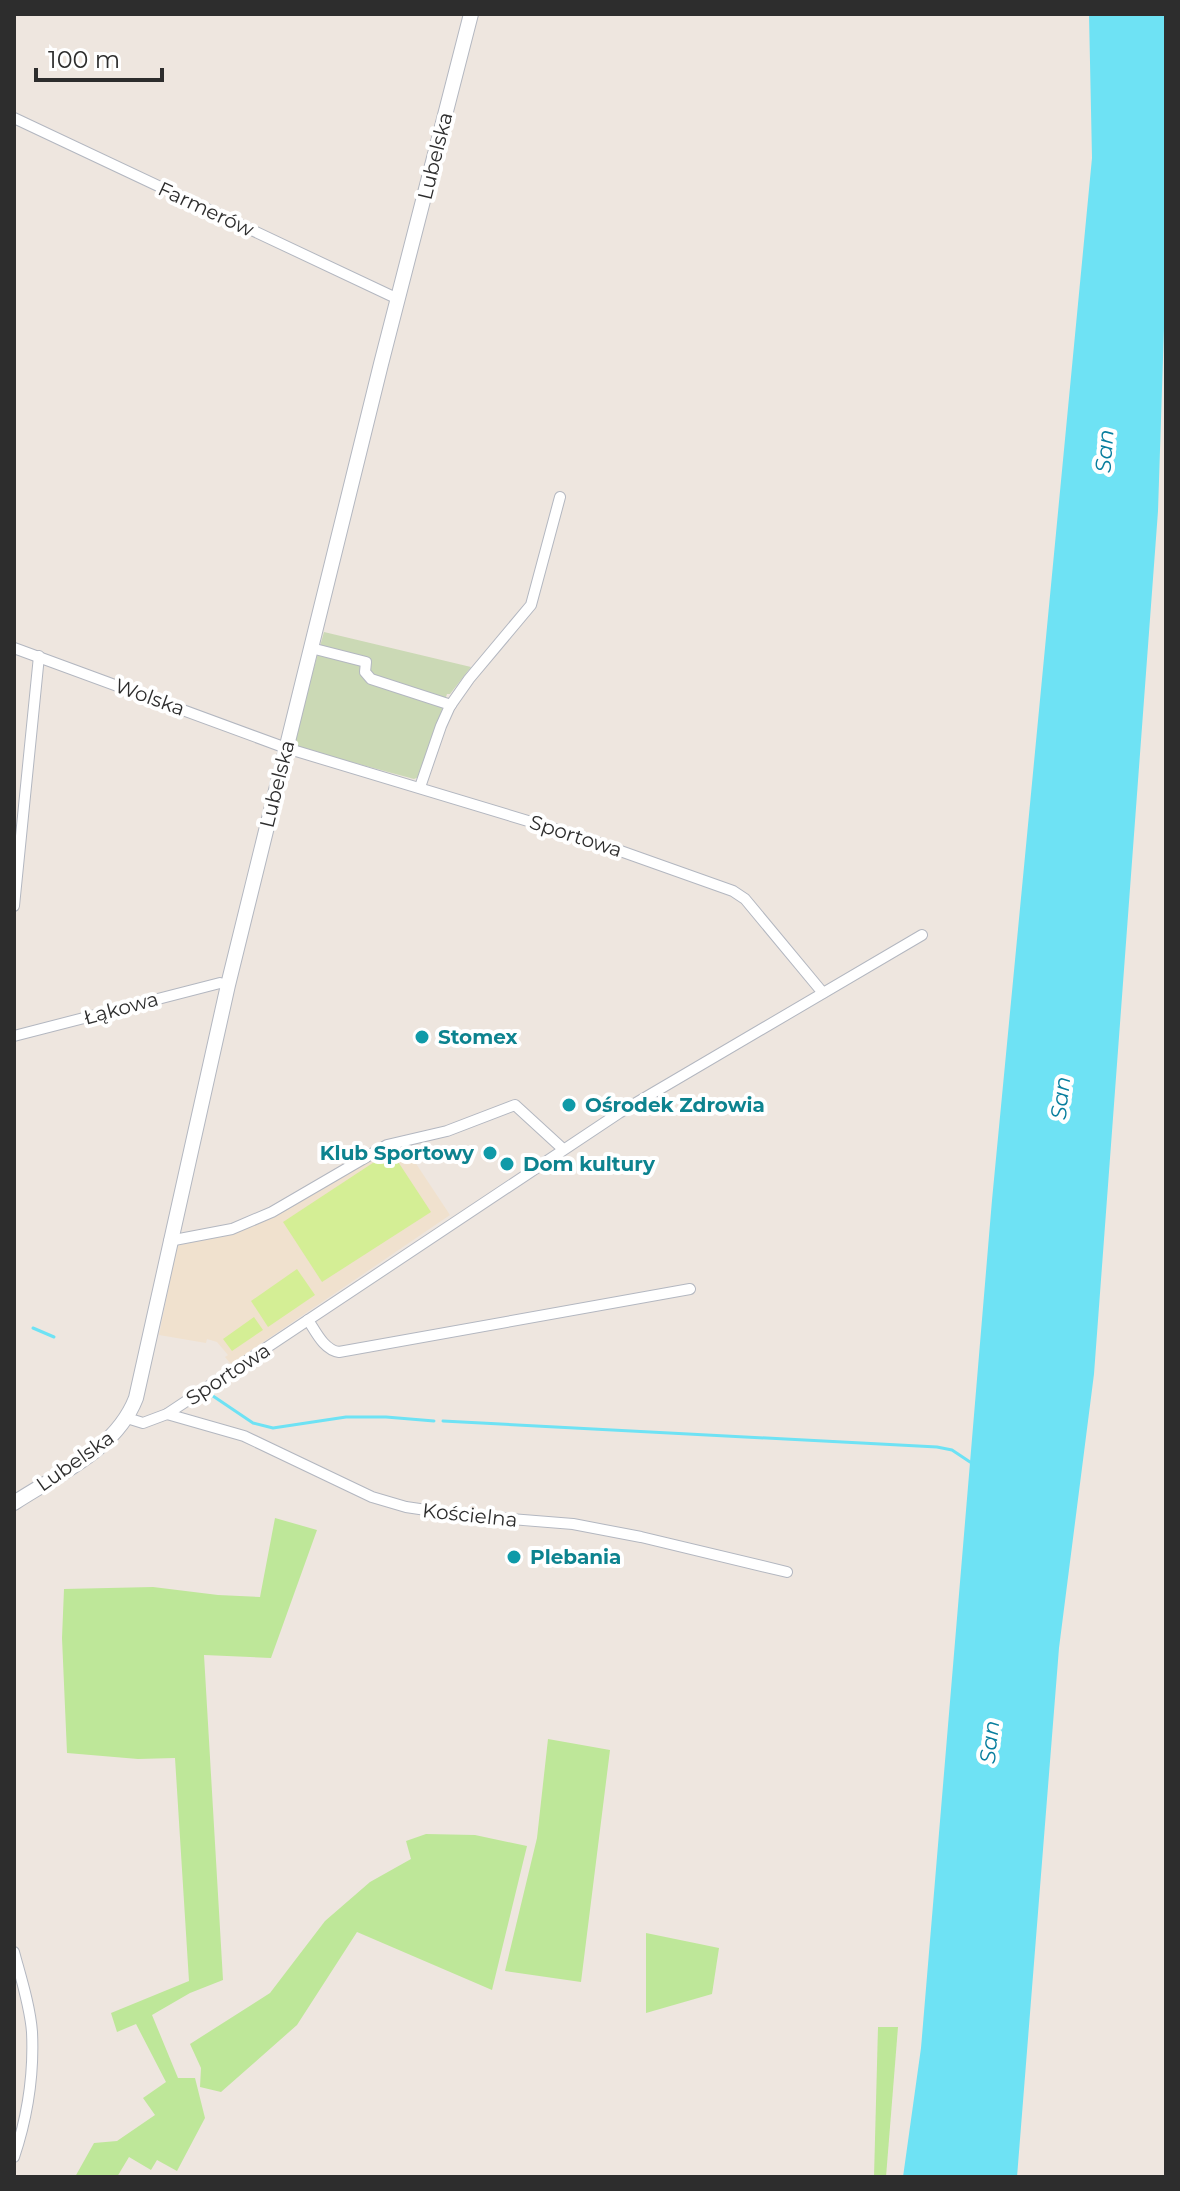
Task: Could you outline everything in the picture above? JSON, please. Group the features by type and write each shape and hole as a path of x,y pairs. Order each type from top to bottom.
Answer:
{"main road":[{"name":"Lubelska","path":"14,1503 105,1443 127,1418 137,1391 228,985 471,14"}],"street":[{"name":"Farmerów","path":"14,118 398,299"},
{"path":"420,787 451,705 531,605 560,497"},
{"name":"Wolska","path":"14,648 286,748"},
{"path":"311,648 366,662 365,672 371,679 451,705"},
{"path":"14,906 39,656"},
{"name":"Sportowa","path":"286,748 581,837 733,891 745,899 823,993"},
{"name":"Sportowa","path":"127,1418 143,1423 167,1414 563,1149 680,1075 922,935"},
{"name":"Łąkowa","path":"14,1036 220,983 228,985"},
{"path":"169,1241 232,1229 272,1212 387,1145 447,1131 515,1105 563,1149"},
{"path":"308,1320 326,1347 339,1352 690,1289"},
{"name":"Kościelna","path":"167,1414 244,1436 372,1497 406,1507 460,1515 573,1524 787,1572"},
{"path":"14,1952 32,2032 25,2116 14,2157"}],"shaded area":[{"path":"392,1146 405,1147 450,1215 231,1364 217,1342 159,1335 177,1246 232,1232"}],"green space":[{"path":"324,632 471,667 447,694 421,776 414,779 292,746"},
{"path":"391,1151 431,1212 322,1282 283,1222"},
{"path":"297,1269 315,1295 268,1327 251,1301"},
{"path":"254,1317 263,1330 232,1351 223,1339"},
{"path":"275,1518 317,1530 271,1658 204,1655 223,1980 190,1993 152,2015 178,2078 195,2078 205,2118 177,2171 157,2160 151,2170 129,2157 117,2177 75,2177 94,2143 117,2141 155,2115 143,2098 166,2082 136,2024 117,2032 111,2013 189,1981 175,1758 138,1759 67,1753 62,1638 64,1589 153,1587 260,1597"},
{"path":"548,1739 610,1750 581,1982 505,1971 537,1838"},
{"path":"426,1834 475,1835 527,1846 492,1990 357,1932 297,2025 221,2092 200,2087 201,2068 190,2044 270,1993 325,1921 370,1882 411,1859 406,1841"},
{"path":"646,1933 719,1948 712,1994 646,2013"},
{"path":"878,2027 898,2027 886,2177 874,2177"}],"water":[{"name":"San","path":"1089,14 1166,14 1166,267 1158,511 1094,1374 1059,1648 1017,2177 903,2177 921,2048 992,1200 1092,158"}],"waterway":[{"path":"33,1328 54,1337"},
{"path":"210,1394 253,1423 273,1428 346,1417 434,1421"},
{"path":"443,1421 937,1447 952,1450 970,1462"}],"place":[{"name":"Stomex","path":"422,1037"},
{"name":"Ośrodek Zdrowia","path":"569,1105"},
{"name":"Klub Sportowy","path":"490,1153"},
{"name":"Dom kultury","path":"507,1164"},
{"name":"Plebania","path":"514,1557"}]}
